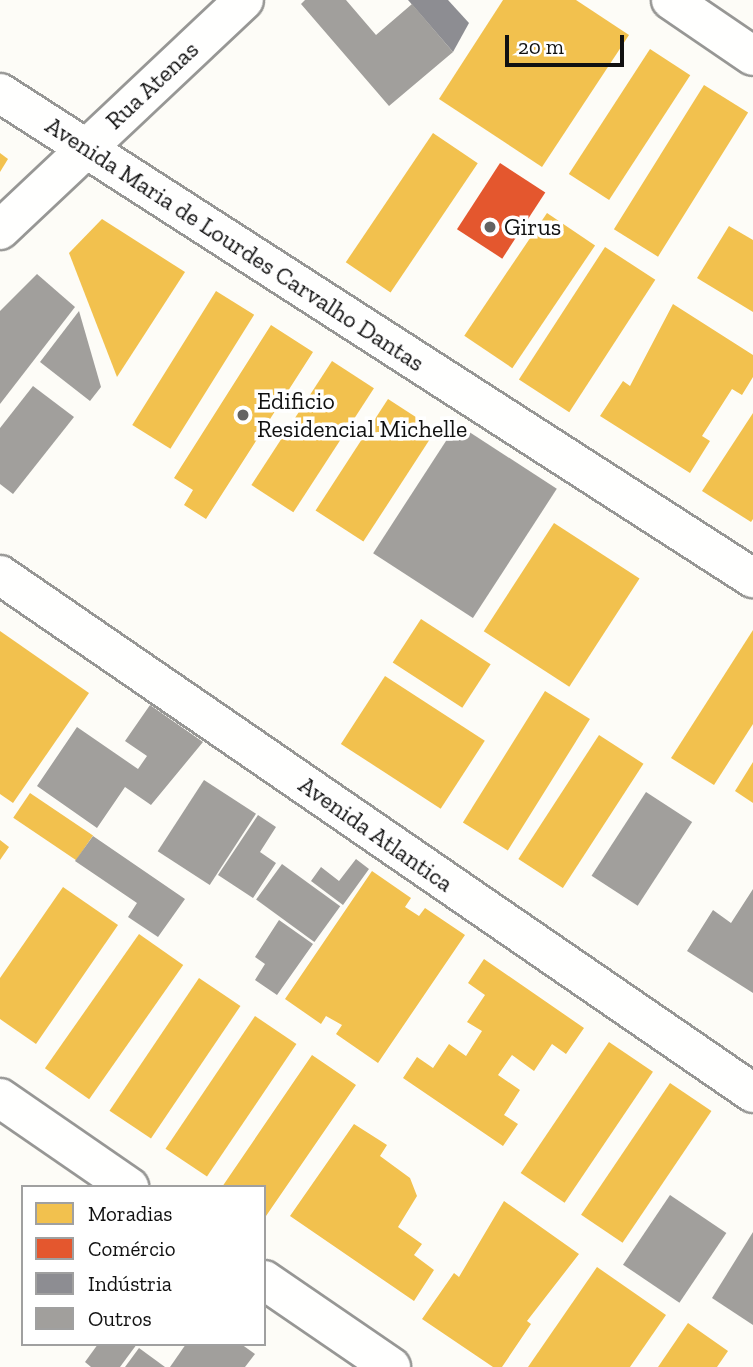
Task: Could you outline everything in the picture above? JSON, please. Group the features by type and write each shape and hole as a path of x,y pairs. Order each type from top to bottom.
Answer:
{"street":[{"name":"Rua Atenas","path":"0,230 244,0"},
{"path":"671,0 753,56"},
{"name":"Avenida Maria de Lourdes Carvalho Dantas","path":"0,93 753,578"},
{"name":"Avenida Atlantica","path":"0,575 753,1093"},
{"path":"0,1098 126,1185"},
{"path":"266,1281 391,1367"}],"building: Moradias":[{"path":"503,0 576,0 629,35 542,167 439,99"},
{"path":"650,49 690,75 609,200 569,174"},
{"path":"704,85 748,113 658,257 614,229"},
{"path":"433,133 478,163 391,293 346,262"},
{"path":"0,153 8,159 0,172"},
{"path":"547,213 595,245 512,368 464,336"},
{"path":"102,219 185,272 117,377 69,253"},
{"path":"729,226 753,240 753,312 697,278"},
{"path":"605,247 655,280 569,412 519,380"},
{"path":"216,291 254,315 170,449 132,425"},
{"path":"673,304 753,355 753,377 742,395 732,389 702,436 710,441 690,473 600,416 623,381 630,386"},
{"name":"Edificio Residencial Michelle","path":"271,325 313,352 206,519 184,505 193,490 174,478"},
{"path":"332,361 374,388 293,512 251,485"},
{"path":"388,399 436,430 363,542 316,511"},
{"path":"753,413 753,519 751,522 702,491"},
{"path":"554,523 640,579 569,687 484,631"},
{"path":"421,619 491,664 462,708 393,663"},
{"path":"753,630 753,724 714,785 671,758"},
{"path":"0,631 89,693 13,803 0,794"},
{"path":"385,676 485,741 441,809 341,744"},
{"path":"545,691 590,719 508,851 463,822"},
{"path":"599,735 643,764 563,888 518,859"},
{"path":"753,762 753,803 735,791"},
{"path":"30,793 93,835 76,860 13,818"},
{"path":"0,840 9,847 0,860"},
{"path":"372,871 411,898 405,907 419,916 425,908 465,935 378,1063 336,1034 342,1025 326,1016 321,1024 285,999"},
{"path":"63,887 118,925 36,1044 0,1019 0,978"},
{"path":"139,934 183,965 89,1099 45,1068"},
{"path":"484,959 584,1028 566,1054 552,1044 534,1071 512,1055 498,1075 520,1090 504,1115 518,1124 503,1146 403,1078 417,1057 433,1068 449,1044 466,1056 482,1031 467,1022 485,995 468,983"},
{"path":"199,978 240,1006 151,1139 110,1111"},
{"path":"255,1016 296,1044 207,1177 166,1149"},
{"path":"609,1042 653,1072 565,1203 521,1173"},
{"path":"312,1055 356,1085 266,1216 266,1185 223,1185"},
{"path":"670,1083 711,1111 623,1243 581,1215"},
{"path":"354,1124 387,1145 380,1156 410,1178 417,1196 398,1227 422,1244 414,1255 434,1270 414,1301 290,1216"},
{"path":"504,1201 579,1254 527,1321 531,1324 502,1367 493,1367 422,1319 454,1273 459,1277"},
{"path":"597,1267 666,1315 630,1367 528,1367"},
{"path":"688,1323 728,1351 717,1367 658,1367"}],"building: Comércio":[{"path":"500,163 545,192 502,259 457,229"}],"building: Indústria":[{"path":"408,0 448,0 469,23 453,52"}],"building: Outros":[{"path":"305,0 346,0 376,35 412,4 453,52 389,106 301,4"},
{"path":"37,274 75,307 0,404 0,311"},
{"path":"79,311 101,387 90,401 40,362"},
{"path":"33,386 74,417 13,494 0,484 0,428"},
{"path":"457,424 557,489 473,618 373,553"},
{"path":"150,705 203,742 151,805 125,787 97,828 37,786 77,727 138,769 147,756 125,741"},
{"path":"204,780 256,814 210,885 158,851"},
{"path":"646,792 692,822 638,906 592,876"},
{"path":"258,815 276,827 260,852 276,863 253,898 218,875"},
{"path":"93,836 185,899 158,937 128,917 137,903 75,861"},
{"path":"356,859 369,869 343,905 311,881 321,867 339,881"},
{"path":"282,864 340,906 314,942 256,900"},
{"path":"753,889 753,993 687,951 713,910 731,923"},
{"path":"279,920 313,944 277,995 255,980 265,964 255,957"},
{"path":"670,1195 726,1233 679,1303 623,1265"},
{"path":"753,1232 753,1325 712,1298"},
{"path":"97,1346 136,1346 120,1367 91,1367 85,1362"},
{"path":"185,1346 244,1346 255,1354 245,1367 170,1367"},
{"path":"139,1348 165,1367 125,1367"}],"place":[{"name":"Girus","path":"490,227"},
{"name":"Edificio Residencial Michelle","path":"243,415"}]}
